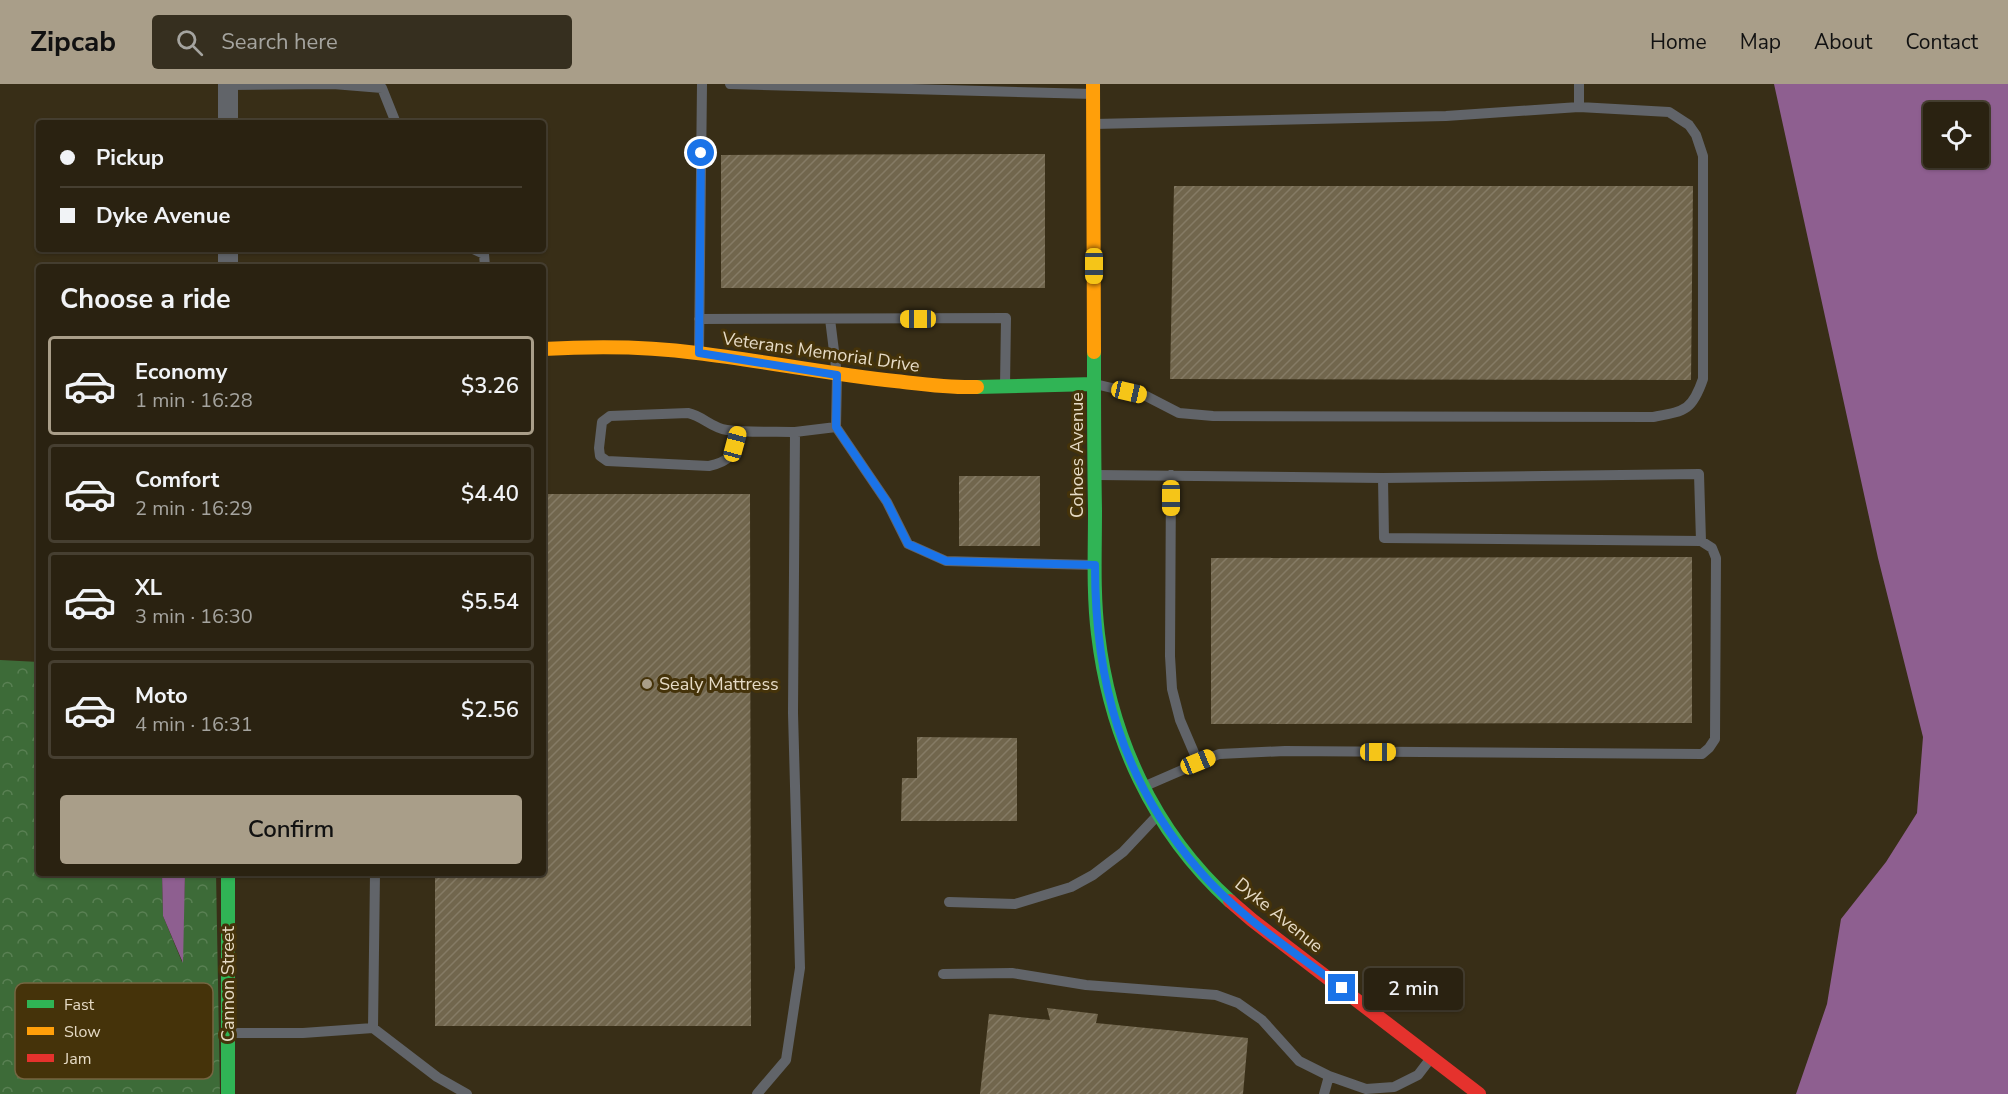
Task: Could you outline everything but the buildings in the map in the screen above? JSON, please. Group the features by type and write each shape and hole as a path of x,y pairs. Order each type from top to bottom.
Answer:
{"street":[{"path":"228,85 228,120"},
{"name":"Cohoes Avenue","path":"1093,89 1097,635 1103,675 1125,750 1143,788 1159,814"},
{"name":"Veterans Memorial Drive","path":"546,350 653,348 837,375 929,385 1094,384"},
{"name":"Dyke Avenue","path":"1159,814 1198,869 1252,920 1479,1094"},
{"name":"Cannon Street","path":"228,876 228,1094"}],"lane":[{"path":"228,85 333,84 382,88 395,120"},
{"path":"699,353 702,84"},
{"path":"730,84 1093,89"},
{"path":"1579,84 1579,107"},
{"path":"1094,124 1446,116 1579,107 1669,112 1689,125 1696,135 1703,156 1703,379 1696,399 1682,412 1653,417 1213,416 1179,413 1146,396 1094,384"},
{"path":"699,319 1006,318 1005,386"},
{"path":"830,319 837,375 836,427 887,502 908,544 946,561 1095,565"},
{"path":"738,430 731,456 723,463 709,466 608,461 600,456 602,422 610,416 688,413 699,415 711,426 727,430 738,430 795,432 836,427"},
{"path":"757,1094 786,1060 800,968 793,713 795,432"},
{"path":"1095,475 1383,478 1699,474 1701,541"},
{"path":"1171,475 1170,656 1172,689 1180,720 1198,762"},
{"path":"1143,788 1219,754 1285,751 1702,754 1709,748 1715,739 1716,558 1712,548 1701,541 1384,538 1383,478"},
{"path":"949,902 1015,904 1071,886 1093,875 1123,852 1159,814"},
{"path":"373,1028 375,876"},
{"path":"943,974 1012,973 1086,985 1216,995 1238,1003 1262,1020 1299,1061 1329,1076 1366,1089 1394,1087 1418,1075 1431,1057"},
{"path":"228,1033 373,1028 437,1077 467,1094"},
{"path":"1324,1094 1329,1076"}],"green space":[{"path":"0,660 36,662 36,876 162,876 163,916 182,962 185,876 216,876 220,1094 0,1094"}],"shaded area":[{"path":"1774,84 2008,84 2008,1094 1796,1094 1827,1004 1841,919 1886,862 1917,813 1923,737 1878,558"},
{"path":"162,876 185,876 183,963 163,916"}],"traffic: fast":[{"path":"1094,352 1095,603 1104,672 1113,709 1140,780 1158,813 1203,874 1230,901"},
{"path":"977,387 1094,384"},
{"path":"228,876 228,1094"}],"traffic: slow":[{"path":"1093,84 1094,352"},
{"path":"546,349 601,347 659,349 936,386 977,387"}],"traffic: jam":[{"path":"1230,901 1479,1094"}],"place":[{"name":"Sealy Mattress","path":"647,684"}],"route":[{"path":"701,153 699,353 837,375 836,427 887,502 908,544 946,561 1095,565 1097,635 1103,675 1113,715 1125,750 1159,814 1198,869 1224,895 1252,920 1342,988"}]}
